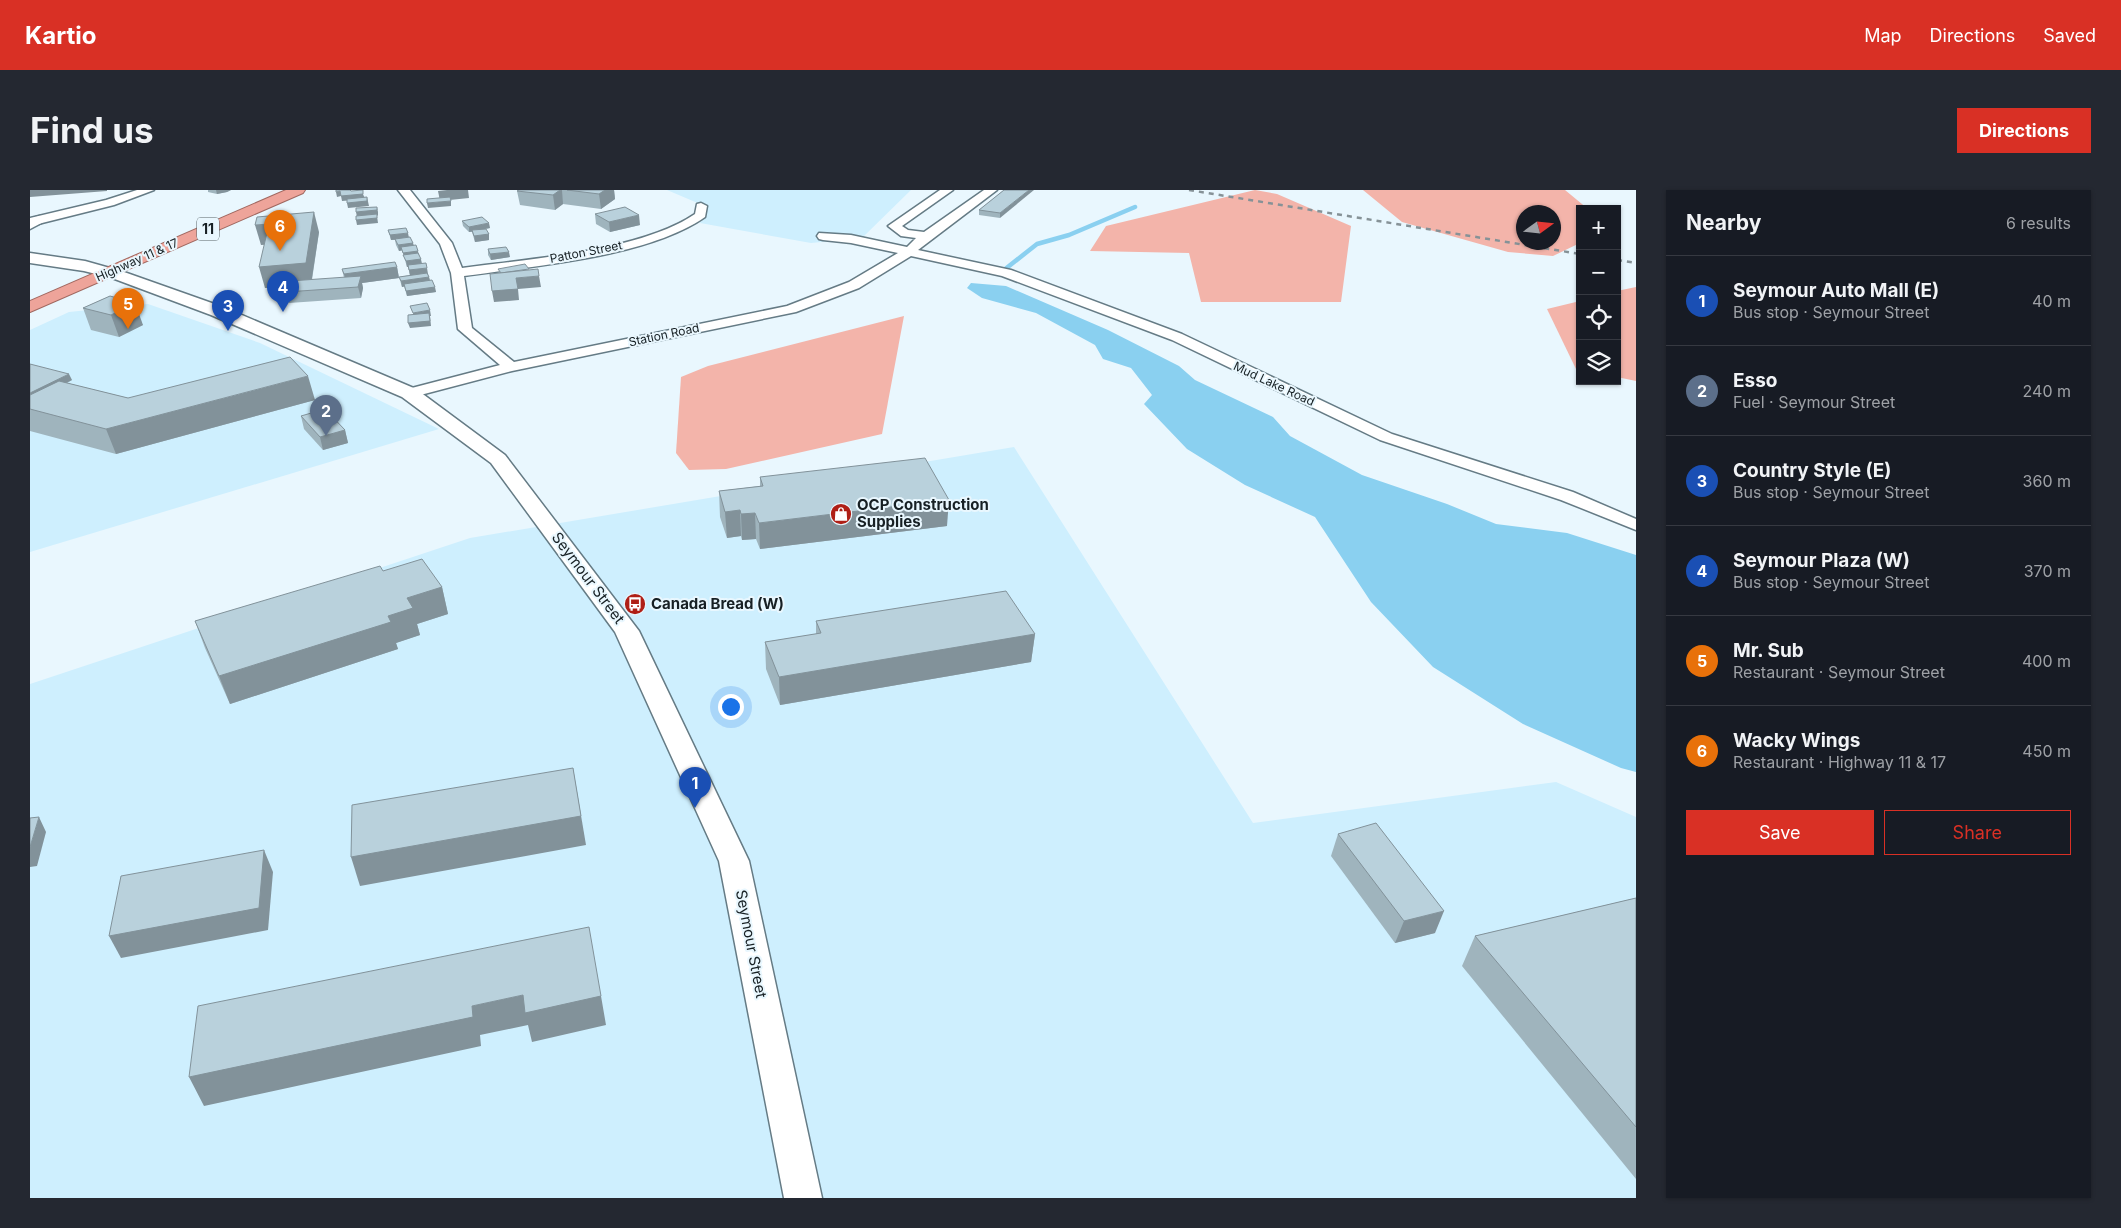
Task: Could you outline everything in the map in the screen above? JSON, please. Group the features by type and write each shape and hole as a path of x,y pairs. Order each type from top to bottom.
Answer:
{"highway":[{"name":"Highway 11 & 17","path":"30,307 298,190"}],"street":[{"path":"33,222 110,203 148,190"},
{"path":"404,190 446,243 457,273 465,329 511,367"},
{"path":"926,236 905,233 897,230 894,226 947,190"},
{"name":"Station Road","path":"409,393 511,367 791,309 854,285 910,251 926,236 991,190"},
{"name":"Patton Street","path":"457,273 587,253 651,238 695,222 701,215 701,206"},
{"path":"823,236 910,251"},
{"name":"Mud Lake Road","path":"910,251 1006,272 1177,337 1386,437 1567,496 1636,525"},
{"name":"Seymour Street","path":"31,257 110,272 217,311 409,393 498,459 627,630 734,861 803,1198"}],"shaded area":[{"path":"667,190 911,190 862,238 811,243 700,223 707,207"},
{"path":"1255,190 1277,194 1351,226 1341,302 1201,302 1189,253 1090,251 1106,226"},
{"path":"1363,190 1565,190 1583,205 1576,205 1576,245 1553,256 1508,252 1402,222"},
{"path":"1636,287 1636,381 1621,378 1621,290"},
{"path":"1576,302 1576,369 1547,309"},
{"path":"148,304 260,343 439,429 30,552 30,330 69,312"},
{"path":"904,316 882,434 726,469 689,470 676,453 681,377 708,366"},
{"path":"1014,447 1253,823 1556,782 1636,817 1636,1198 30,1198 30,684 470,538"}],"water":[{"path":"971,283 1006,286 1108,330 1179,366 1195,380 1273,417 1290,436 1362,475 1447,504 1496,524 1567,533 1636,555 1636,772 1621,768 1523,724 1433,667 1371,602 1315,517 1245,485 1187,449 1144,404 1152,395 1131,368 1103,359 1095,345 1036,313 982,298 967,288"}],"building":[{"path":"336,190 363,190 363,194 341,196 340,191 336,192"},
{"path":"560,190 553,195 517,191"},
{"path":"567,190 605,190 599,194"},
{"path":"1004,190 1029,190 1000,213 979,210"},
{"path":"367,197 367,201 347,203 347,199"},
{"path":"450,197 451,201 427,203 427,199"},
{"path":"377,207 377,210 356,212 356,208"},
{"path":"625,207 639,215 609,222 595,214"},
{"path":"314,212 306,263 259,267 269,224 255,225 257,217"},
{"path":"377,214 377,218 356,220 356,216"},
{"path":"482,217 489,223 469,227 462,221"},
{"path":"406,228 408,233 390,235 388,230"},
{"path":"486,229 489,234 474,236 472,230"},
{"path":"410,237 413,243 398,245 395,239"},
{"path":"416,245 418,251 403,253 401,247"},
{"path":"506,247 509,252 490,254 488,249"},
{"path":"418,253 421,259 406,261 403,255"},
{"path":"395,262 397,267 344,274 342,269"},
{"path":"426,263 427,268 409,270 408,265"},
{"path":"525,264 529,269 501,273 498,269"},
{"path":"538,269 539,276 516,278 518,289 492,291 490,274"},
{"path":"427,273 429,277 401,281 399,277"},
{"path":"361,276 358,287 286,292 290,281"},
{"path":"432,280 435,287 406,291 404,284"},
{"path":"110,296 135,303 111,315 83,308"},
{"path":"427,303 430,310 413,313 410,306"},
{"path":"429,313 430,321 408,323 408,315"},
{"path":"290,357 308,376 106,429 30,409 30,395 59,381 128,398"},
{"path":"30,364 69,374 30,393"},
{"path":"325,409 345,430 320,437 301,416"},
{"path":"925,458 949,500 759,523 755,513 741,514 740,510 725,512 719,491 763,486 760,477"},
{"path":"422,559 442,587 407,598 413,608 388,616 391,622 219,676 195,621 380,566 383,571"},
{"path":"1006,591 1035,634 779,677 765,642 821,633 816,621"},
{"path":"573,768 581,816 351,857 352,805"},
{"path":"39,817 30,847 30,818"},
{"path":"1376,823 1444,911 1404,921 1338,834"},
{"path":"264,850 259,908 109,936 121,876"},
{"path":"1636,898 1636,1127 1475,936"},
{"path":"589,927 601,996 525,1013 523,995 472,1006 473,1017 189,1077 198,1006"}],"waterway":[{"path":"1004,270 1037,244 1069,235 1135,207"}],"railway":[{"path":"1189,190 1576,253"},
{"path":"1621,261 1636,263"}],"place":[{"name":"Wacky Wings","path":"280,251"},
{"name":"Seymour Plaza (W)","path":"283,312"},
{"name":"Mr. Sub","path":"128,329"},
{"name":"Country Style (E)","path":"228,331"},
{"name":"Esso","path":"326,436"},
{"name":"OCP Construction Supplies","path":"841,514"},
{"name":"Canada Bread (W)","path":"635,604"},
{"name":"Seymour Auto Mall (E)","path":"695,808"}]}
